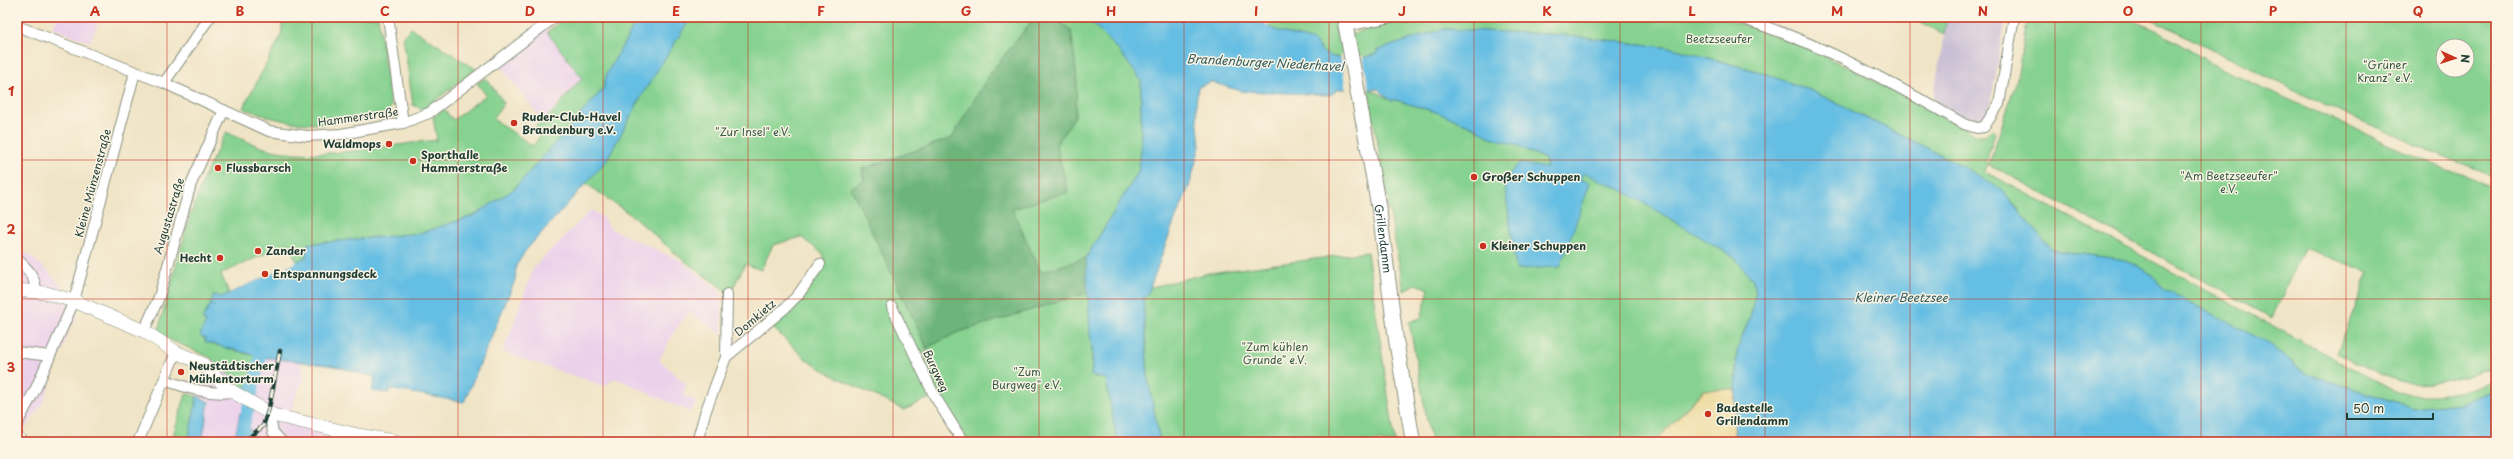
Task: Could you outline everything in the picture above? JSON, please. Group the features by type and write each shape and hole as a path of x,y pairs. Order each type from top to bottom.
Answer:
{"main road":[{"name":"Grillendamm","path":"1346,26 1380,215 1396,340 1413,442"}],"street":[{"path":"164,83 210,17"},
{"path":"388,17 403,123"},
{"name":"Hammerstraße","path":"17,26 164,83 269,131 307,136 341,134 403,123 429,113 555,17"},
{"path":"1346,26 1391,17"},
{"path":"1737,17 1795,36 1865,69 1964,124 1977,128 1984,127 1999,104 2014,17"},
{"name":"Kleine Münzenstraße","path":"17,424 50,356 74,301 135,72"},
{"name":"Augustastraße","path":"144,331 159,297 191,184 224,110"},
{"path":"17,259 31,272 35,282 36,291"},
{"name":"Domkietz","path":"726,358 798,295 820,264"},
{"path":"17,290 36,291 74,301 144,331 176,352 203,364 234,394 266,411 289,420 356,439 399,442"},
{"name":"Domkietz","path":"697,442 705,413 726,358 728,294"},
{"name":"Burgweg","path":"892,307 934,395 962,442"},
{"path":"17,352 50,356"},
{"path":"138,442 176,352"},
{"path":"165,380 192,390 216,394 234,394"},
{"path":"266,411 273,432 282,442"},
{"path":"17,436 24,442"}],"shaded area":[{"path":"58,17 100,17 90,42 53,28"},
{"path":"1947,17 2006,17 1989,111 1979,124 1971,123 1933,100"},
{"path":"544,26 582,78 543,121 498,63"},
{"path":"591,210 601,216 611,229 681,261 721,291 722,334 689,312 674,332 659,360 687,385 682,394 697,402 690,412 615,378 604,386 503,352 534,267"},
{"path":"17,245 50,273 74,301 77,320 72,322 43,403 21,434 32,442 17,442"},
{"path":"219,346 261,357 301,362 304,378 295,397 289,420 358,435 359,442 253,442 255,438 250,433 247,422 238,421 234,442 202,442 209,403 197,396"}],"green space":[{"path":"283,17 378,17 391,107 387,113 358,120 313,124 286,121 243,108 281,36"},
{"path":"566,17 639,17 607,73 603,89 514,189 475,215 421,233 307,244 306,257 297,262 288,243 221,274 229,293 221,298 215,295 215,307 210,305 203,320 206,321 205,342 256,356 246,390 209,357 157,334 190,216 204,177 226,132 254,144 276,151 302,153 341,152 437,140 433,117 444,109 453,120 486,95 477,83 486,78 504,103 493,119 533,146 542,133 535,127 553,112 582,78 547,32"},
{"name":"\"Zur Insel\" e.V.","path":"691,17 1035,17 989,75 952,138 862,169 864,180 852,188 926,346 920,374 931,397 904,410 834,376 808,361 772,327 803,298 824,268 823,254 801,237 773,245 761,270 745,264 730,294 682,259 634,217 585,183 606,161 645,90"},
{"path":"1035,17 1052,17 1071,30 1077,80 1075,116 1056,145 1068,192 1012,209 1041,272 1086,258 1089,292 956,333 927,348 851,188 864,180 862,169 952,138 989,75"},
{"path":"1052,17 1087,17 1119,51 1141,80 1141,151 1138,172 1086,258 1041,272 1011,209 1068,192 1056,145 1075,116 1077,80 1071,30"},
{"name":"Beetzseeufer","path":"1274,17 1334,17 1337,37 1359,32 1395,17 1718,17 1795,42 1862,74 1976,135 1985,135 1992,129 1995,133 1986,162 1989,164 1984,171 2398,393 2424,395 2448,394 2496,379 2496,390 2459,403 2414,408 2304,373 2272,346 2162,288 2153,275 2126,260 2052,250 2037,235 2016,206 1955,162 1812,91 1760,72 1672,48 1566,35 1443,29 1378,50 1379,53 1364,58 1332,57 1324,53 1313,41 1268,28"},
{"path":"1911,17 1947,17 1944,34"},
{"name":"\"Am Beetzseeufer\" e.V.","path":"2028,17 2115,17 2133,21 2156,30 2219,68 2432,164 2496,188 2496,367 2433,383 2407,383 2383,376 2337,353 2369,272 2304,248 2272,318 1989,164 2016,83"},
{"name":"\"Grüner Kranz\" e.V.","path":"2148,17 2496,17 2496,176 2436,154 2295,91"},
{"path":"411,28 476,69 427,107 422,109 413,105 403,36"},
{"path":"1368,90 1372,90 1392,100 1439,113 1474,127 1488,136 1516,145 1545,159 1547,168 1590,184 1580,179 1584,173 1620,188 1734,257 1753,280 1756,291 1750,317 1737,351 1735,389 1703,390 1655,442 1431,442 1409,322 1421,318 1429,289 1416,284 1404,291"},
{"name":"\"Zum kühlen Grunde\" e.V.","path":"1367,252 1395,442 1382,442 1381,440 1370,442 1160,442 1148,379 1143,298 1147,296 1148,288 1209,273"},
{"name":"\"Zum Burgweg\" e.V.","path":"1089,292 1092,355 1091,376 1106,379 1117,442 966,442 927,372 927,348 956,333"},
{"path":"186,394 197,396 188,442 171,442"}],"sand":[{"name":"Badestelle Grillendamm","path":"1735,389 1734,442 1655,442 1704,390"}],"water":[{"path":"639,17 691,17 645,90 606,161 526,250 516,266 515,280 464,402 389,389 389,393 372,391 375,377 335,366 261,357 205,342 206,339 200,336 206,321 202,320 210,305 215,306 210,304 214,295 221,297 306,257 307,244 421,233 475,215 514,189 603,89 607,73"},
{"name":"Kleiner Beetzsee","path":"1087,17 1254,17 1275,29 1311,40 1324,53 1343,59 1366,57 1378,53 1378,50 1443,29 1566,35 1672,48 1760,72 1812,91 1955,162 2002,190 2052,250 2126,260 2153,275 2162,288 2270,344 2304,373 2414,408 2459,403 2496,390 2496,442 1734,442 1737,351 1750,317 1756,291 1753,280 1734,257 1620,189 1584,173 1580,179 1590,183 1560,267 1516,269 1504,180 1519,163 1547,168 1545,159 1516,145 1488,136 1474,127 1439,113 1396,100 1390,100 1378,89 1339,89 1330,95 1241,91 1211,82 1198,87 1196,105 1200,146 1189,187 1172,227 1147,296 1143,298 1148,379 1160,442 1117,442 1106,379 1091,376 1093,356 1090,334 1086,258 1138,172 1141,151 1141,80 1119,51"},
{"path":"197,396 209,402 202,442 188,442"},
{"path":"240,413 250,417 250,421 247,422 252,435 254,433 255,438 253,442 234,442"}],"pier":[{"path":"1340,55 1363,56 1369,91 1346,91"},
{"path":"296,260 297,262 229,293 229,291"}],"waterway":[{"path":"240,442 264,342"}],"railway":[{"path":"244,442 263,426 269,408 280,351"}],"place":[{"name":"Ruder-Club-Havel Brandenburg e.V.","path":"514,123"},
{"name":"Waldmops","path":"389,144"},
{"name":"Sporthalle Hammerstraße","path":"413,161"},
{"name":"Flussbarsch","path":"218,168"},
{"name":"Großer Schuppen","path":"1474,177"},
{"name":"Kleiner Schuppen","path":"1483,246"},
{"name":"Zander","path":"258,251"},
{"name":"Hecht","path":"220,258"},
{"name":"Entspannungsdeck","path":"265,274"},
{"name":"Neustädtischer Mühlentorturm","path":"181,372"},
{"name":"Badestelle Grillendamm","path":"1708,414"}],"water label":[{"name":"Brandenburger Niederhavel","path":"1265,63"}]}
